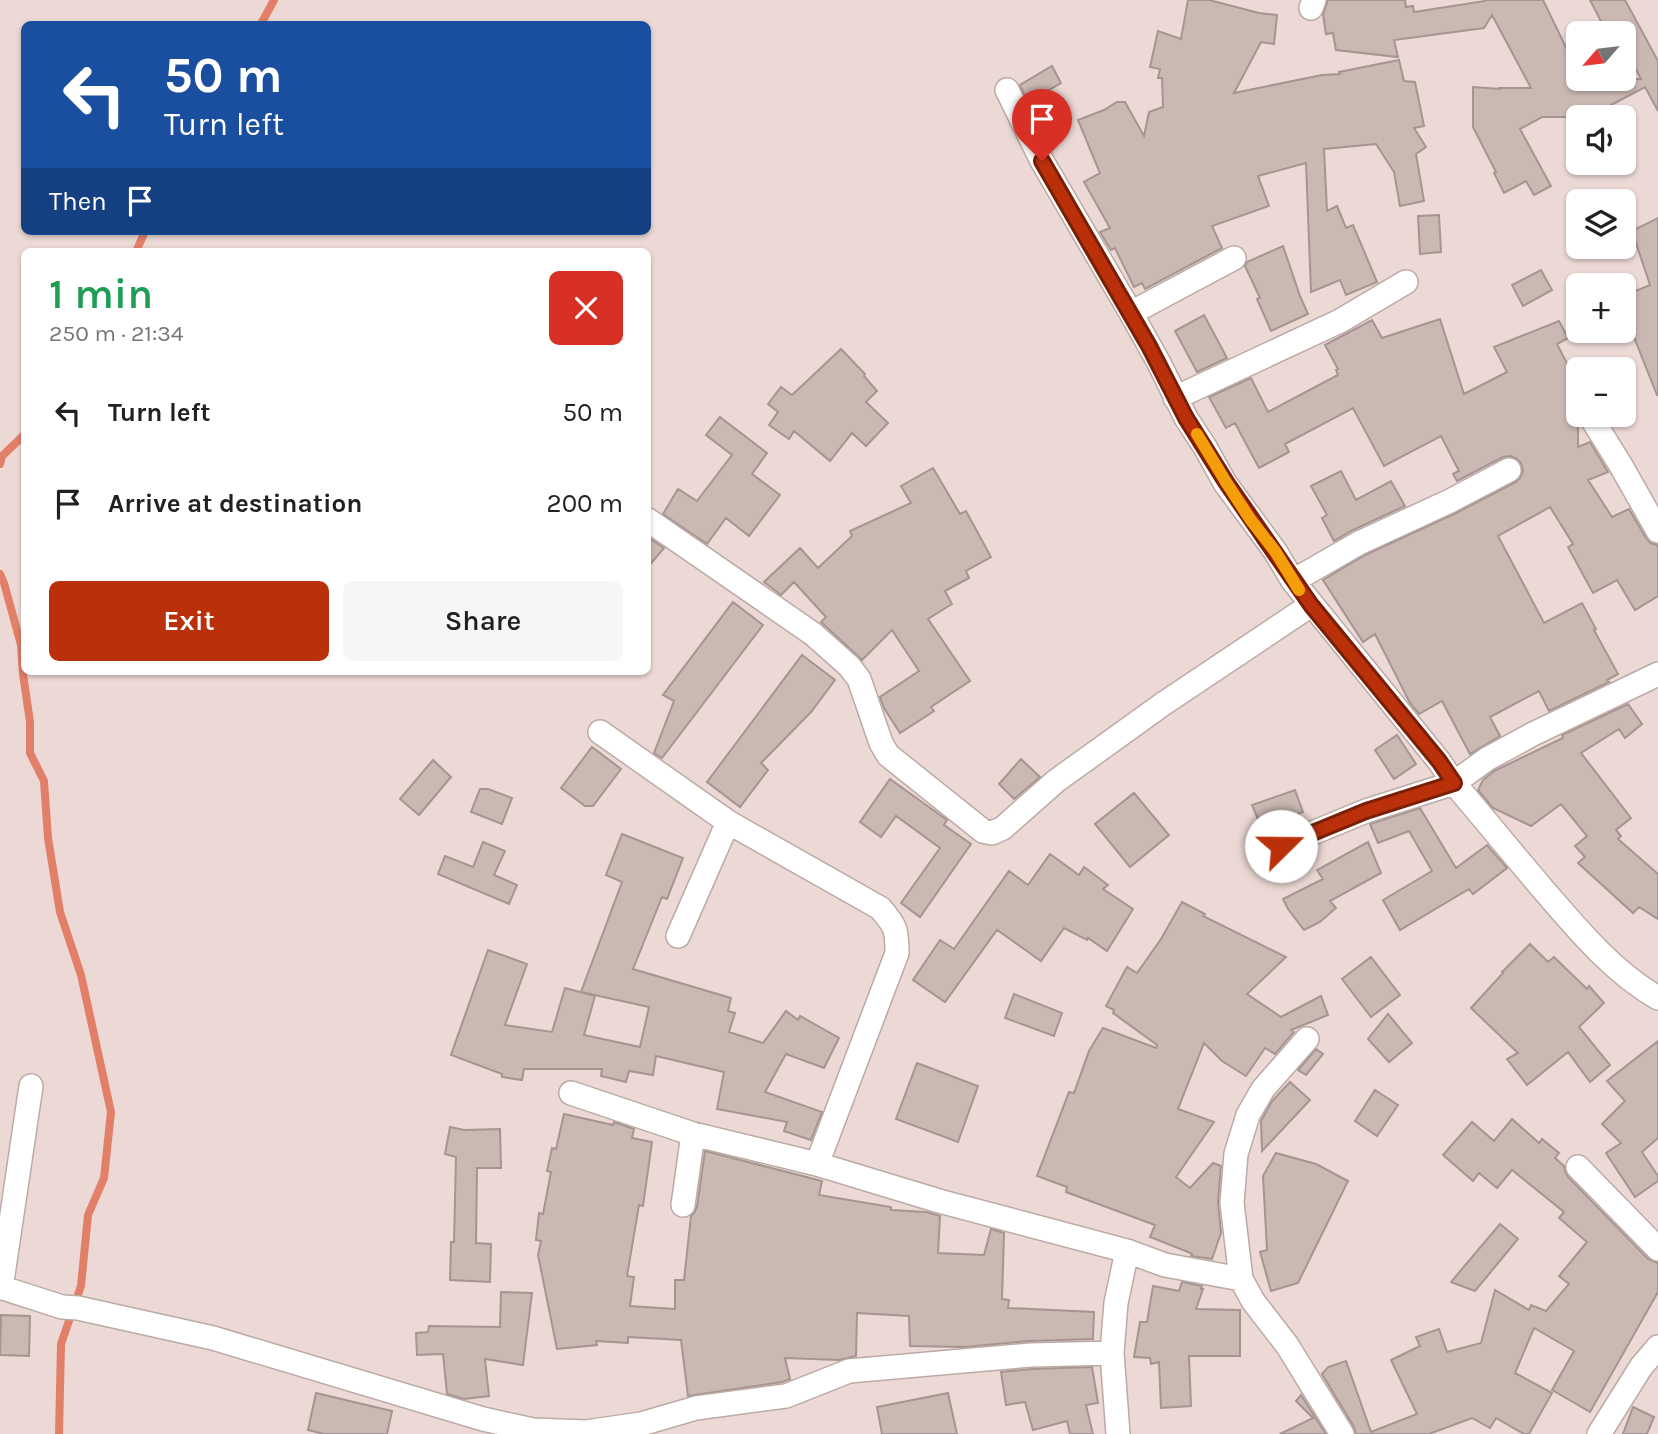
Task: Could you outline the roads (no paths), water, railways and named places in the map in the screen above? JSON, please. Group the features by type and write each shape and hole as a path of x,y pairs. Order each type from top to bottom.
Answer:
{"street":[{"path":"1007,90 1042,161 1131,313 1186,418 1293,581 1454,783 1572,923 1604,957 1658,998"},
{"path":"1131,313 1234,258"},
{"path":"1175,398 1340,321 1406,282"},
{"path":"1597,427 1658,531"},
{"path":"1293,581 1359,542 1450,501 1508,470"},
{"path":"651,522 813,635 849,666 859,679 870,715 888,755 983,831 992,833 1003,828 1056,781 1163,704 1311,605"},
{"path":"1281,846 1366,811 1454,783 1487,759 1533,734 1658,674"},
{"path":"600,732 727,822 880,908 891,920 897,933 897,953 817,1164"},
{"path":"678,936 727,822"},
{"path":"1307,1039 1263,1089 1248,1115 1236,1154 1233,1203 1241,1279 1253,1301 1287,1345 1342,1434"},
{"path":"31,1086 0,1287 70,1307 214,1338 483,1419 533,1430 586,1432 641,1424 696,1408 786,1396 849,1371 1031,1355 1112,1353"},
{"path":"571,1093 693,1133 817,1164 939,1201 1127,1251 1165,1265 1241,1279"},
{"path":"683,1205 693,1133"},
{"path":"1578,1167 1658,1249"},
{"path":"1118,1434 1112,1353 1116,1303 1127,1251"},
{"path":"1599,1434 1641,1367 1658,1347"}],"waterway":[{"path":"263,21 274,0"},
{"path":"138,248 143,235"},
{"path":"0,464 2,456 21,438"},
{"path":"0,574 21,645"},
{"path":"23,675 30,722 30,753 44,781 48,838 60,912 81,975 111,1112 104,1178 88,1215 81,1286 61,1344 59,1434"}]}
